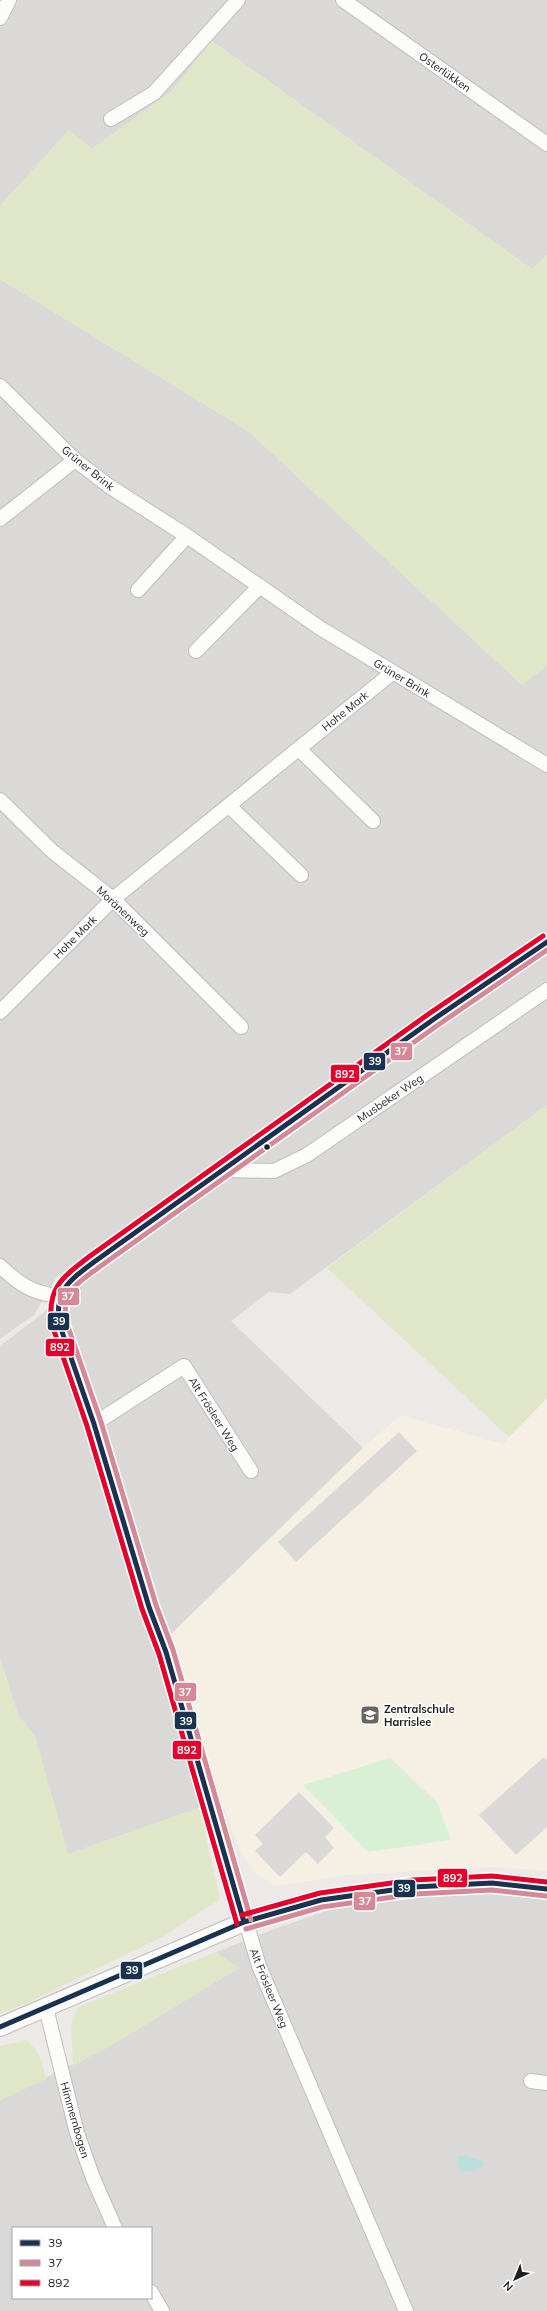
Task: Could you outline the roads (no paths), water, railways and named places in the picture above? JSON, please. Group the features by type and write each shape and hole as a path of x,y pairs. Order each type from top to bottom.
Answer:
{"street":[{"path":"0,18 9,0"},
{"path":"111,119 154,93 238,0"},
{"name":"Osterlükken","path":"343,0 547,144"},
{"name":"Grüner Brink","path":"0,386 75,460 109,486 187,536 320,628 392,673 547,765"},
{"path":"0,519 75,460"},
{"path":"138,590 187,536"},
{"path":"196,651 260,586"},
{"name":"Hohe Mark","path":"0,1012 113,899 392,673"},
{"path":"298,749 373,821"},
{"name":"Moränenweg","path":"0,800 52,850 113,899 242,1027"},
{"path":"229,806 301,875"},
{"path":"0,1266 15,1280 38,1293 58,1296 63,1286 94,1262 434,1019 547,942"},
{"name":"Musbeker Weg","path":"222,1170 274,1171 307,1155 547,990"},
{"name":"Alt Frösleer Weg","path":"58,1296 56,1308 59,1323 94,1424 149,1607 166,1652 182,1703 244,1922 259,1966 406,2311"},
{"name":"Alt Frösleer Weg","path":"94,1424 184,1366 250,1471"},
{"path":"0,2027 244,1922 321,1900 414,1887 492,1883 547,1889"},
{"name":"Himmernbogen","path":"46,2008 77,2132 93,2178 115,2227"},
{"path":"531,2081 547,2083"},
{"path":"152,2294 158,2309"}],"water":[{"path":"461,2155 483,2161 484,2166 475,2171 461,2172 457,2166 457,2157"}],"place":[{"name":"Zentralschule Harrislee","path":"370,1715"}]}
